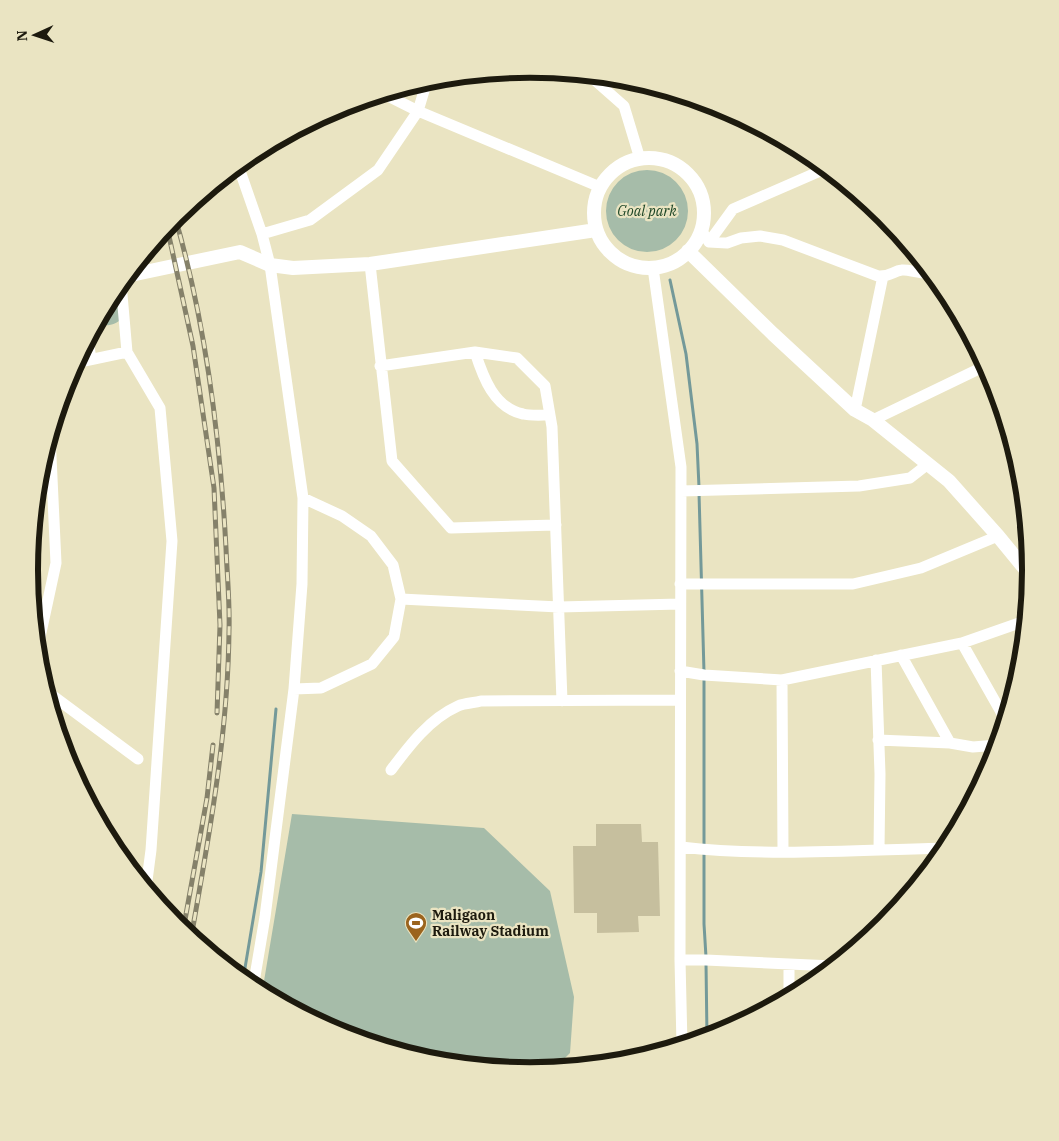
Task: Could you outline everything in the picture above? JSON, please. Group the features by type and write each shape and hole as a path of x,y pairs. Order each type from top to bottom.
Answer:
{"street":[{"path":"599,84 624,106 640,159"},
{"path":"262,234 310,220 378,170 418,112 424,90"},
{"path":"392,98 418,112 600,187"},
{"path":"705,236 702,202 698,188 690,176 679,166 666,160 652,157 640,159 623,164 610,174 600,187 595,201 594,215 596,230 605,246 618,259 635,266 653,268 666,265 678,259 696,241 705,236 733,209 818,172"},
{"path":"241,172 262,234 270,265 303,498 302,584 294,689 266,907 254,979"},
{"path":"137,274 240,252 270,265 293,268 370,264 596,230"},
{"path":"705,236 727,243 741,238 760,236 783,240 878,276 901,270 922,274"},
{"path":"688,251 773,334 855,410 873,420 949,480 1022,565"},
{"path":"370,264 392,461 451,528 556,525"},
{"path":"653,268 681,467 680,960 682,1038"},
{"path":"855,410 883,276"},
{"path":"122,294 128,352 160,408 172,542 151,850 147,880"},
{"path":"90,350 91,359"},
{"path":"85,361 128,352"},
{"path":"380,366 475,352 517,358 545,386 552,427 562,700"},
{"path":"475,352 486,381 505,407 525,415 550,416"},
{"path":"873,420 978,370"},
{"path":"42,630 56,563 51,457"},
{"path":"681,491 859,486 910,478 928,464"},
{"path":"294,689 321,688 372,664 394,636 401,599 393,566 371,536 342,516 303,498"},
{"path":"680,584 853,584 921,568 998,536"},
{"path":"401,599 558,607 680,604"},
{"path":"680,671 704,675 782,680 962,643 1018,624"},
{"path":"962,643 1001,711"},
{"path":"901,655 950,742"},
{"path":"876,660 879,850"},
{"path":"782,680 783,851"},
{"path":"54,696 138,759"},
{"path":"391,770 413,740 438,719 458,706 481,701 680,700"},
{"path":"878,740 950,742 974,747 989,746"},
{"path":"681,847 704,850 783,851 936,848"},
{"path":"680,960 822,966"},
{"path":"789,965 789,988"}],"green space":[{"name":"Goal park","path":"639,170 655,170 670,177 681,188 688,203 685,227 676,240 655,252 639,252 624,245 613,234 606,219 606,203 613,188 624,177"},
{"path":"119,299 119,321 106,325 103,324"},
{"name":"Maligaon Railway Stadium","path":"292,814 484,828 550,891 574,997 570,1053 562,1061 497,1061 465,1058 402,1046 341,1025 283,997 263,985"}],"building":[{"path":"596,824 641,824 642,842 658,842 660,916 638,916 639,932 597,933 597,913 574,913 573,846 596,846"}],"waterway":[{"path":"670,280 686,354 697,444 699,487"},
{"path":"699,493 704,672"},
{"path":"704,678 704,924 706,957"},
{"path":"244,972 261,872 276,709"},
{"path":"706,963 707,1029"}],"railway":[{"path":"178,227 195,298 210,381 220,464 229,610 228,670 221,747 211,823 193,928"},
{"path":"169,237 193,346 214,488 220,625 217,713"},
{"path":"185,921 207,798 213,745"}],"place":[{"name":"Maligaon Railway Stadium","path":"416,942"}]}
